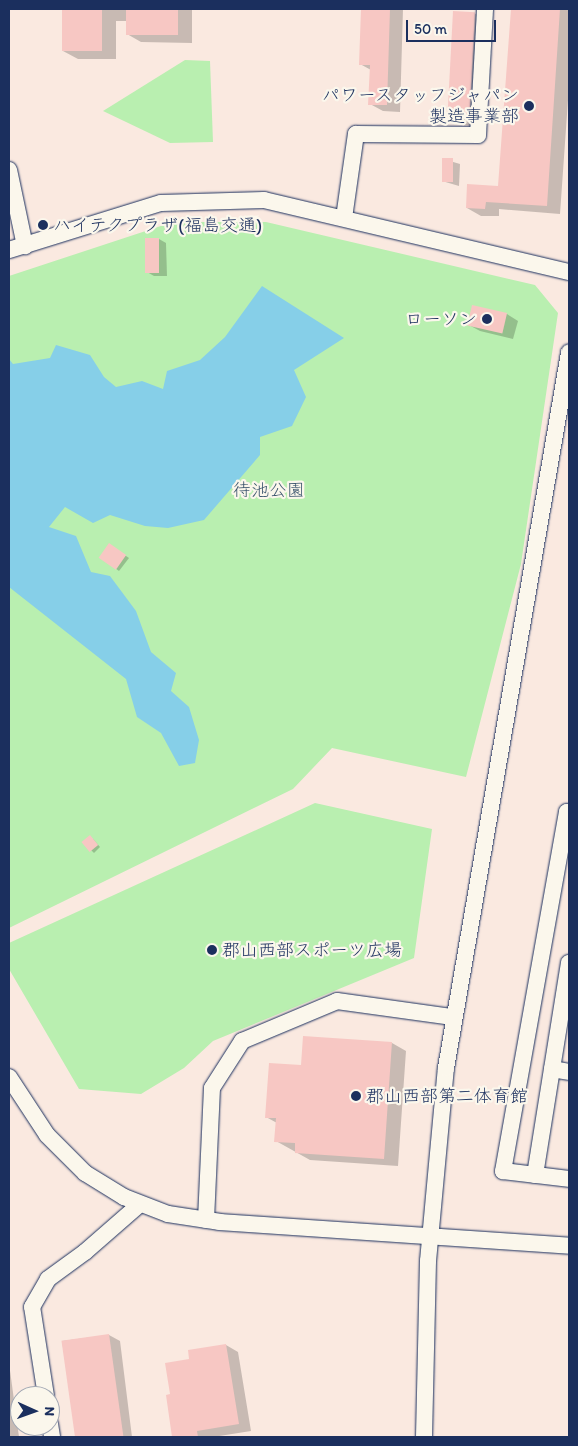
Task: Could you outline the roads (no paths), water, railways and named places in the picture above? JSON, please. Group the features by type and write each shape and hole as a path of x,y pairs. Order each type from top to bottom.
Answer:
{"street":[{"path":"344,218 356,134 478,136 485,9"},
{"path":"9,170 25,246"},
{"path":"9,250 161,203 197,200 264,200 569,272"},
{"path":"424,1437 430,1238 452,1017 565,398 569,353"},
{"path":"569,812 567,812 503,1171 569,1179"},
{"path":"535,1175 569,962"},
{"path":"206,1220 212,1088 242,1041 337,1001 452,1017"},
{"path":"552,1070 569,1072"},
{"path":"9,1076 47,1135 69,1157 105,1186 140,1204 168,1214 206,1220 430,1238 569,1246"},
{"path":"44,1386 32,1306 48,1279 85,1252 140,1204"}],"water":[{"path":"262,286 344,338 294,370 306,397 292,426 260,437 260,455 204,520 168,528 145,526 110,515 93,523 65,507 49,527 76,536 91,572 110,576 136,611 151,652 176,673 171,691 189,707 199,740 195,763 179,766 161,733 137,717 126,679 9,587 9,359 13,364 50,358 56,345 90,355 104,377 116,387 142,381 163,389 167,371 200,360 225,337"}],"place":[{"name":"パワースタッフジャパン 製造事業部","path":"529,106"},
{"name":"ハイテクプラザ(福島交通)","path":"43,225"},
{"name":"ローソン","path":"487,319"},
{"name":"郡山西部スポーツ広場","path":"212,950"},
{"name":"郡山西部第二体育館","path":"356,1096"}],"park label":[{"name":"待池公園","path":"269,490"}]}
